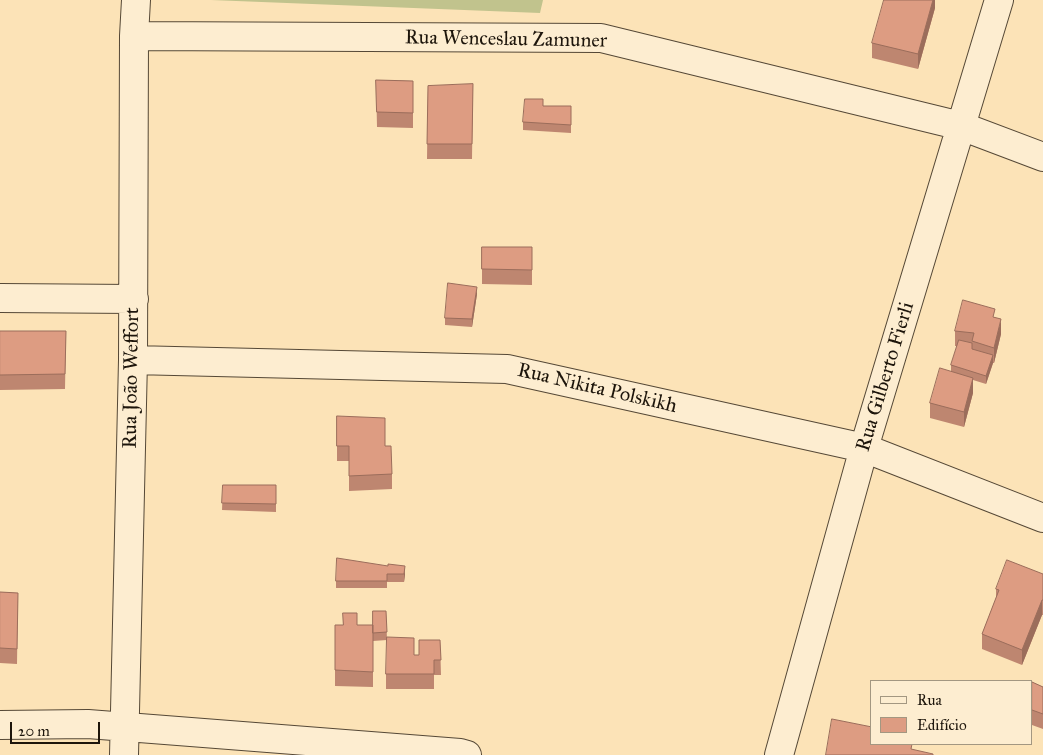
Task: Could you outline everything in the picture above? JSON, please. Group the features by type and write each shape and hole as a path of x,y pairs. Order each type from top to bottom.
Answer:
{"street":[{"name":"Rua João Weffort","path":"124,755 134,300 134,36 136,0"},
{"name":"Rua Gilberto Fierli","path":"779,755 864,448 999,0"},
{"name":"Rua Wenceslau Zamuner","path":"134,36 601,38 961,126 1043,157"},
{"path":"0,298 134,300"},
{"name":"Rua Nikita Polskikh","path":"133,360 507,369 864,448 1043,518"},
{"path":"0,725 88,724 124,726 467,755"}],"green space":[{"path":"211,0 543,0 540,13"}],"building":[{"path":"884,0 933,0 918,54 872,43"},
{"path":"376,80 413,81 413,113 377,112"},
{"path":"473,84 472,144 427,144 428,86"},
{"path":"525,99 543,99 543,106 571,106 571,125 523,122"},
{"path":"482,247 532,247 532,270 482,269"},
{"path":"448,283 477,287 472,319 445,318"},
{"path":"963,300 995,309 993,317 1001,319 994,348 972,341 974,333 955,331"},
{"path":"0,331 66,331 65,374 0,375"},
{"path":"959,340 972,343 972,349 993,355 986,376 951,365"},
{"path":"940,368 973,378 964,412 930,403"},
{"path":"337,416 385,418 385,446 391,446 392,474 349,476 349,446 337,446"},
{"path":"223,485 276,485 276,504 222,503"},
{"path":"337,558 388,566 388,564 405,566 404,574 387,574 387,581 336,581"},
{"path":"1007,560 1043,574 1043,600 1022,650 982,634 999,590 996,589"},
{"path":"0,592 18,593 17,649 0,648"},
{"path":"373,611 386,611 387,632 373,633"},
{"path":"343,613 357,613 357,625 373,625 373,672 335,670 335,625 343,625"},
{"path":"387,637 414,638 414,655 419,655 419,640 440,640 441,660 434,660 434,674 386,674"},
{"path":"1033,682 1043,687 1043,714 1033,710"},
{"path":"832,719 870,727 870,745 912,745 911,749 933,754 933,755 826,755"}]}
